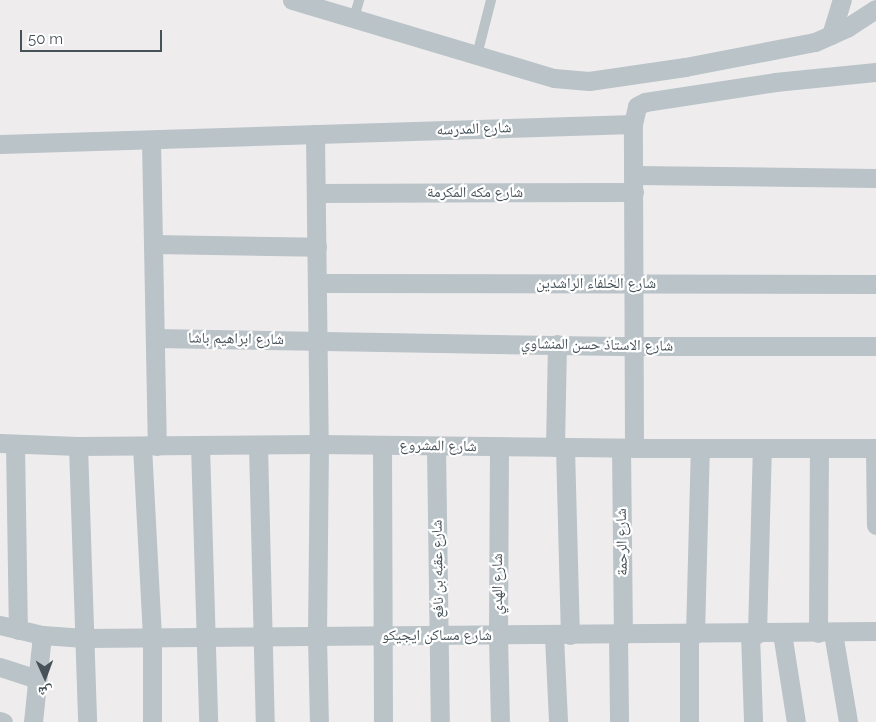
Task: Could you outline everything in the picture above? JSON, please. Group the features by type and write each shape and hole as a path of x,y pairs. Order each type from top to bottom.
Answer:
{"street":[{"path":"292,0 554,78 589,81 685,68 815,42 832,35 876,9"},
{"path":"832,35 842,0"},
{"path":"633,124 634,110 645,102 775,82 876,72"},
{"name":"شارع المدرسه","path":"0,144 633,124"},
{"name":"شارع الرحمة","path":"619,722 620,635 634,346 633,124"},
{"path":"315,134 319,444 316,637 319,722"},
{"path":"151,140 155,338 150,446 152,722"},
{"name":"شارع مكه المكرمة","path":"316,193 876,178"},
{"path":"153,244 316,247"},
{"name":"شارع الخلفاء الراشدين","path":"317,283 876,284"},
{"name":"شارع ابراهيم باشا","path":"155,338 318,340"},
{"name":"شارع الاستاذ حسن المنشاوي","path":"318,340 634,346 876,346"},
{"path":"557,344 562,636 558,722"},
{"path":"7,443 9,628"},
{"name":"شارع المشروع","path":"7,443 78,446 319,444 628,448 875,448"},
{"path":"200,445 208,722"},
{"path":"258,445 261,637 265,722"},
{"path":"382,445 383,722"},
{"path":"78,446 87,722"},
{"name":"شارع عقبه بن نافع","path":"436,446 440,722"},
{"name":"شارع الهدي","path":"499,447 498,636 500,722"},
{"path":"689,722 700,448"},
{"path":"753,722 754,634 762,448"},
{"path":"820,448 825,633 848,722"},
{"path":"875,448 876,525"},
{"name":"شارع مساكن ايجيكو","path":"9,628 42,635 85,638 562,636 876,631"},
{"path":"782,633 796,722"},
{"path":"32,722 42,635"},
{"path":"0,667 38,680"}],"lane":[{"path":"354,18 359,0"},
{"path":"477,55 491,0"}]}
